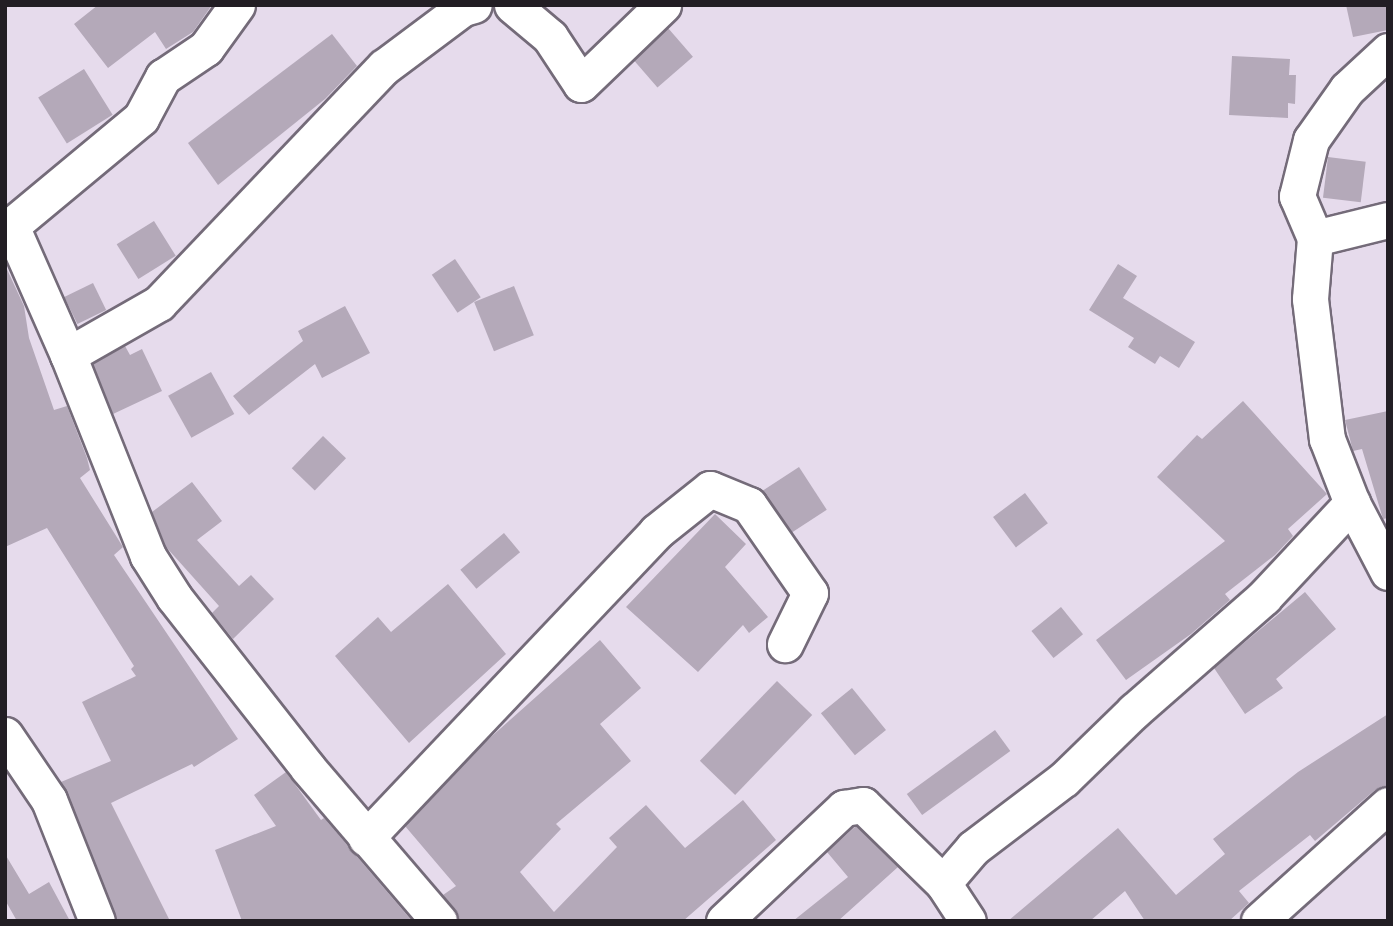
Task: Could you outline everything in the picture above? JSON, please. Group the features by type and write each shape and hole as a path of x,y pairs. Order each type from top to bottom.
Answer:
{"street":[{"path":"237,5 206,48 163,77 141,118 11,226 68,355 148,556 174,597 366,838 439,921"},
{"path":"68,355 159,303 384,67 463,8 474,5"},
{"path":"513,5 550,37 582,84 663,5"},
{"path":"1388,51 1347,89 1311,140 1297,196 1315,238 1310,299 1327,439 1352,503 1388,572"},
{"path":"1315,238 1388,220"},
{"path":"366,838 656,532 710,489 750,505 810,593 785,644"},
{"path":"943,883 973,848 1064,779 1134,711 1264,597 1352,503"},
{"path":"5,735 48,800 97,921"},
{"path":"724,921 844,808 863,805 943,883 968,921"},
{"path":"1259,921 1388,805"}],"building":[{"path":"98,5 212,5 193,32 166,49 155,32 108,68 74,24"},
{"path":"1346,5 1388,5 1388,30 1353,37"},
{"path":"668,28 693,57 657,88 633,59"},
{"path":"332,34 357,66 325,99 218,185 188,143"},
{"path":"1232,56 1290,59 1289,75 1296,75 1295,104 1288,103 1288,118 1229,115"},
{"path":"84,69 113,115 67,143 38,98"},
{"path":"1328,157 1366,162 1361,202 1323,198"},
{"path":"154,221 176,256 138,279 117,244"},
{"path":"455,259 481,297 458,313 432,275"},
{"path":"1118,264 1137,276 1123,298 1195,342 1179,368 1160,356 1155,364 1128,347 1134,338 1089,310"},
{"path":"5,265 24,306 29,338 54,410 67,406 87,458 90,470 80,478 123,547 114,555 238,739 194,767 192,764 111,803 170,921 117,921 61,782 111,761 82,702 136,676 131,669 134,666 47,528 5,547"},
{"path":"93,283 106,310 77,324 64,297"},
{"path":"514,286 534,335 494,351 474,302"},
{"path":"345,306 370,353 322,378 315,364 249,415 233,396 303,341 298,331"},
{"path":"125,346 130,355 142,349 162,391 113,414 93,364"},
{"path":"211,372 234,414 191,438 168,396"},
{"path":"1243,401 1327,494 1288,529 1293,536 1275,555 1225,594 1230,600 1191,634 1126,680 1096,640 1225,541 1157,477 1197,435 1202,439"},
{"path":"1388,411 1388,518 1383,519 1362,449 1353,451 1345,420"},
{"path":"323,436 346,458 315,491 292,468"},
{"path":"799,467 827,510 791,533 763,490"},
{"path":"192,482 222,521 197,540 239,586 251,575 274,599 233,639 212,613 219,606 166,547 152,512"},
{"path":"1025,493 1048,523 1016,547 993,517"},
{"path":"715,514 746,544 725,567 768,617 749,633 743,625 698,672 626,607"},
{"path":"504,533 520,552 476,589 460,570"},
{"path":"448,584 506,654 409,743 335,656 378,617 391,632"},
{"path":"1305,592 1336,629 1276,679 1283,688 1245,714 1214,668"},
{"path":"1061,607 1083,634 1053,658 1031,631"},
{"path":"600,640 641,688 600,724 631,761 556,824 561,829 520,872 554,912 617,847 609,838 646,805 685,848 743,800 776,840 683,921 459,921 443,895 456,886 405,826 482,745"},
{"path":"777,681 812,715 735,795 700,761"},
{"path":"852,688 886,730 855,755 821,713"},
{"path":"1388,714 1388,785 1375,790 1315,841 1310,835 1239,891 1249,903 1229,921 1145,921 1125,891 1090,921 1008,921 1118,828 1176,895 1225,854 1213,839 1298,772"},
{"path":"995,730 1010,751 922,815 907,794"},
{"path":"286,772 321,820 324,818 412,921 242,921 215,850 276,826 254,795"},
{"path":"856,826 898,867 838,921 793,921 848,877 827,852"},
{"path":"5,854 29,894 49,882 70,921 17,921 5,900"}]}
